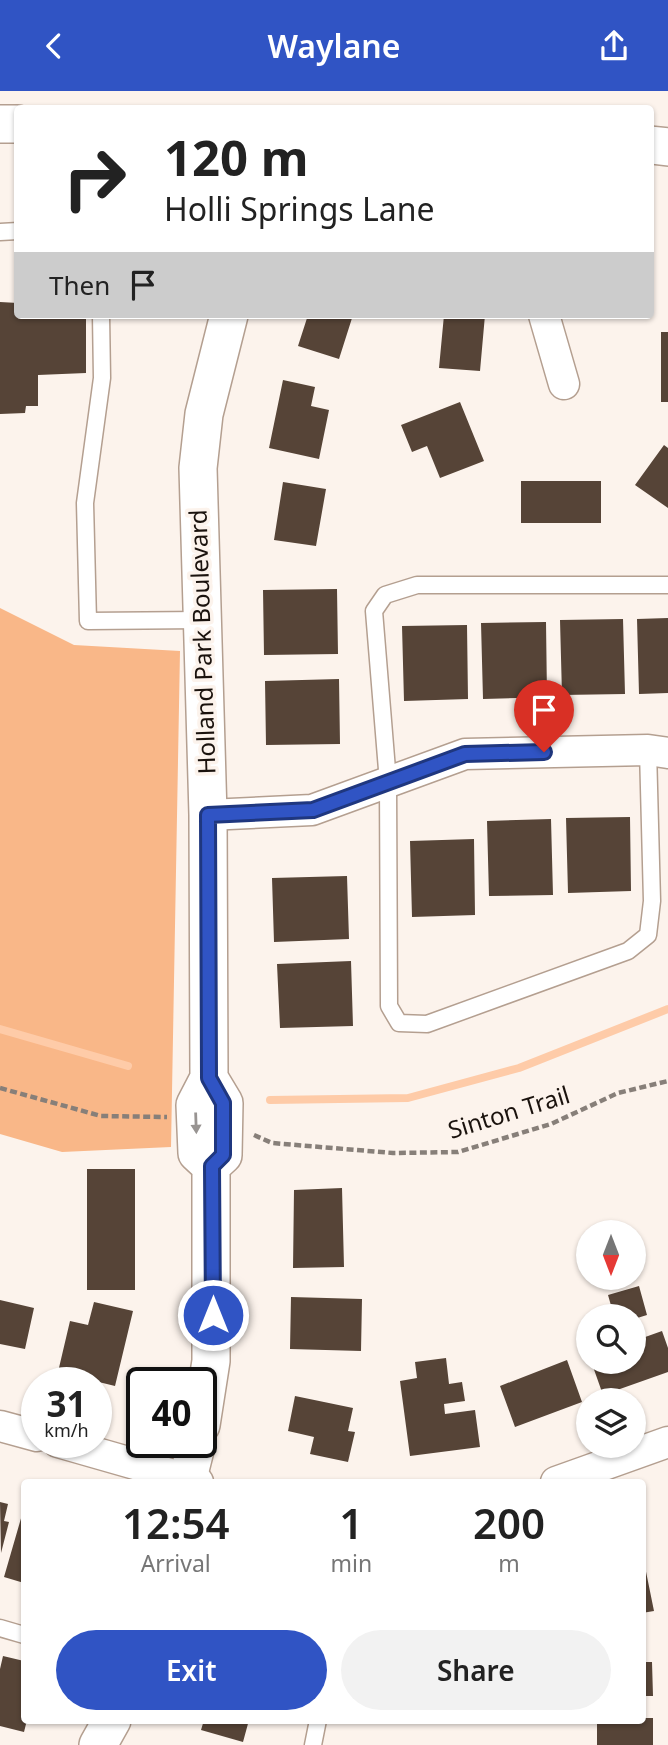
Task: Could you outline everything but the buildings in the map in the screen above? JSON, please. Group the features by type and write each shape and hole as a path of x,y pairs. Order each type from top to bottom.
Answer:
{"street":[{"name":"Holland Park Boulevard","path":"210,1367 212,1166 223,1155 223,1103 209,1078 208,815 198,468 204,414 228,319"},
{"path":"545,319 564,384"},
{"path":"208,815 313,810 465,754 658,752"},
{"path":"0,1426 21,1432"},
{"path":"564,1479 668,1442"},
{"path":"112,1458 184,1479"},
{"path":"191,1479 195,1458"},
{"path":"98,1745 109,1724"}],"lane":[{"path":"101,319 102,378 85,503 88,621 202,620"},
{"path":"658,752 652,901 648,935 628,951 427,1024 399,1023 389,1006 388,782 374,611 386,595 417,585 668,585"},
{"path":"0,1628 21,1634"},
{"path":"313,1745 317,1724"}],"path":[{"name":"Sinton Trail","path":"247,1132 272,1143 393,1153 458,1152 551,1123 618,1093 668,1081"},
{"path":"0,1088 101,1116 178,1117"}],"shaded area":[{"path":"0,608 74,645 180,651 171,1147 62,1152 0,1134"}],"waterway":[{"path":"270,1100 408,1098 519,1068 668,1009"},
{"path":"0,1029 128,1066"}],"route":[{"path":"213,1315 212,1166 223,1155 223,1103 209,1078 208,815 313,810 343,801 437,762 465,754 544,752"}]}
